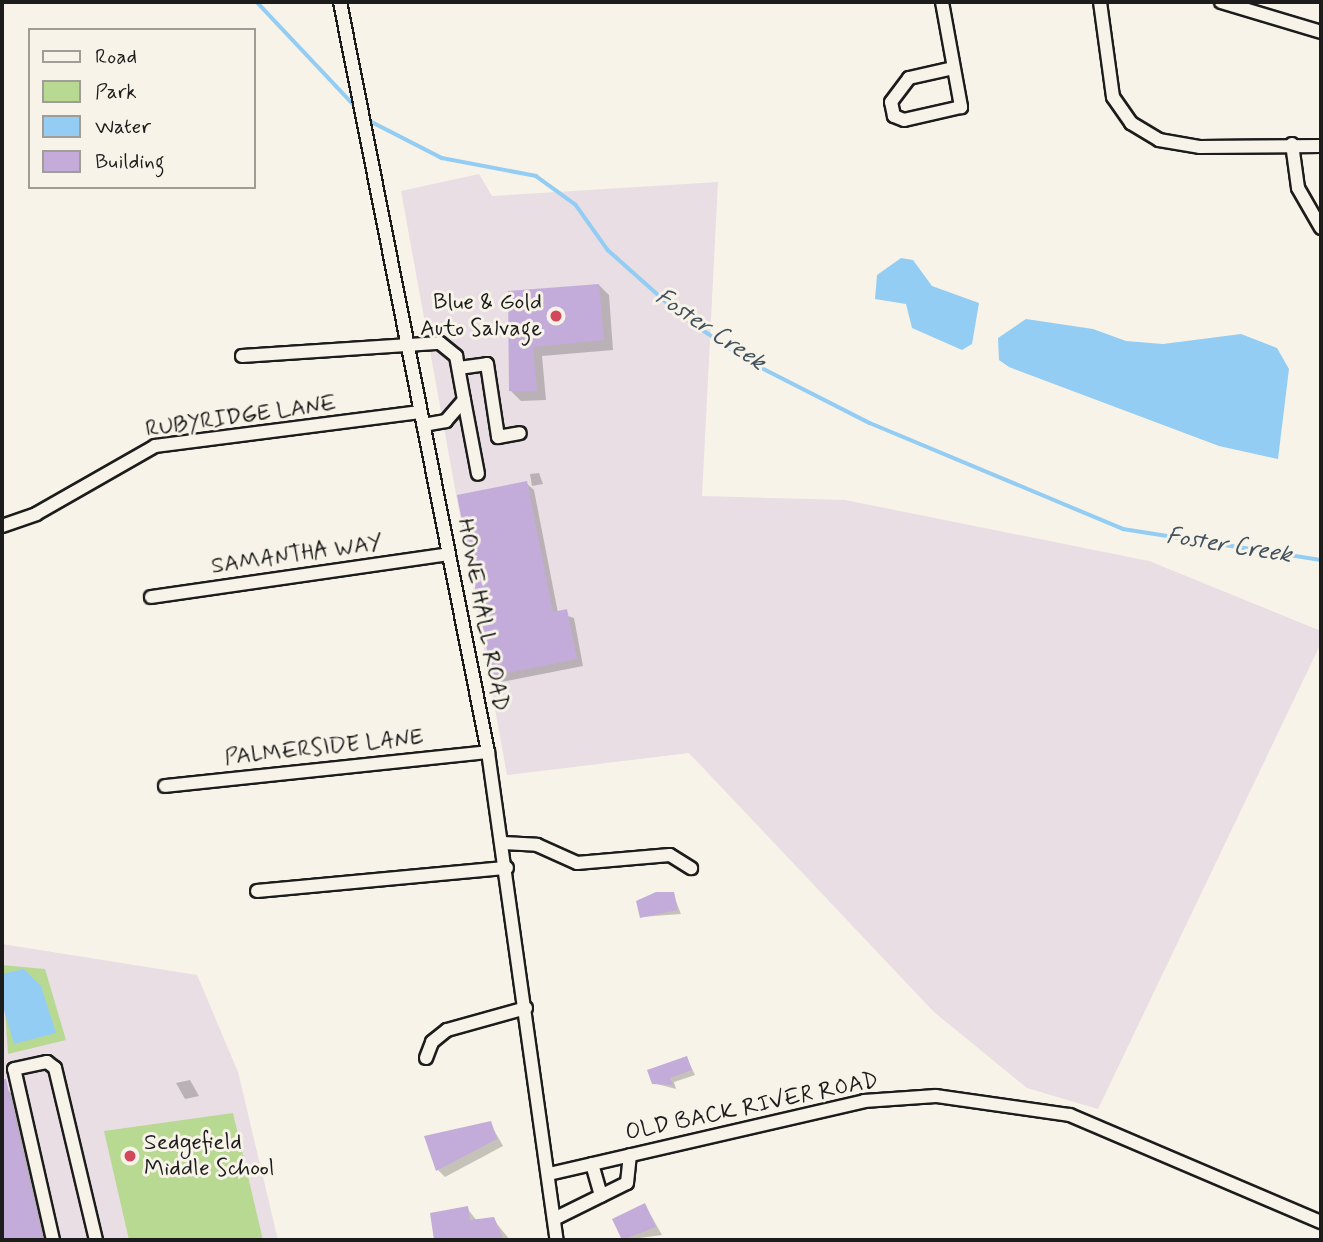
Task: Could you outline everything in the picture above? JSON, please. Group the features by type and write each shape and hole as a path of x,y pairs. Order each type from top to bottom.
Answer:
{"street":[{"name":"HOWE HALL ROAD","path":"340,2 488,752 507,868 557,1240"},
{"path":"942,2 961,107 904,120 894,116 891,102 909,78 953,68"},
{"path":"1100,2 1113,97 1131,123 1159,140 1199,147 1321,146"},
{"path":"1222,2 1294,28 1321,32"},
{"path":"1294,28 1321,22"},
{"path":"1292,145 1298,188 1321,228"},
{"path":"242,356 440,343 459,368 478,474"},
{"path":"459,368 486,364 498,437 520,433"},
{"name":"RUBYRIDGE LANE","path":"2,526 36,514 155,446 421,419 446,421 464,400"},
{"name":"SAMANTHA WAY","path":"151,597 448,554"},
{"name":"PALMERSIDE LANE","path":"165,786 488,752"},
{"path":"503,843 537,845 577,863 670,855 691,868"},
{"path":"257,891 507,868"},
{"path":"426,1058 432,1042 446,1030 526,1008"},
{"path":"52,1240 14,1069 47,1062 55,1068 96,1240"},
{"name":"OLD BACK RIVER ROAD","path":"549,1174 864,1101 936,1096 999,1101 1070,1115 1133,1138 1321,1222"},
{"path":"554,1219 631,1178 630,1155"},
{"path":"592,1164 601,1196"}],"shaded area":[{"path":"479,174 492,196 718,182 702,496 845,500 1149,561 1321,631 1321,643 1098,1109 1027,1088 934,1012 689,753 507,775 401,191"},
{"name":"Sedgefield Middle School","path":"2,944 197,975 238,1072 278,1240 2,1240"}],"green space":[{"path":"2,965 45,969 66,1040 8,1054"},
{"path":"233,1113 263,1240 129,1240 104,1131"}],"water":[{"path":"901,258 913,260 932,286 979,303 972,344 962,350 912,328 906,304 875,299 877,275"},
{"path":"1026,319 1093,329 1126,341 1163,344 1241,334 1277,348 1289,369 1278,459 1219,446 1009,367 999,360 998,338"},
{"path":"24,969 41,986 56,1033 14,1044 2,1003 2,974"}],"building":[{"name":"Blue & Gold Auto Salvage","path":"599,284 604,340 533,347 537,391 509,391 508,291"},
{"path":"527,481 553,612 567,609 577,659 492,676 457,495"},
{"path":"656,892 674,892 678,910 640,918 636,901"},
{"path":"687,1056 692,1070 670,1078 673,1085 652,1084 647,1070"},
{"path":"2,1079 6,1079 43,1240 2,1240"},
{"path":"491,1121 497,1139 436,1171 424,1136"},
{"path":"645,1203 656,1227 622,1240 612,1219"},
{"path":"468,1206 470,1220 494,1217 503,1238 434,1240 430,1213"}],"waterway":[{"name":"Foster Creek","path":"257,2 356,107"},
{"name":"Foster Creek","path":"368,120 442,158 536,176 576,205 608,250 683,317 752,363 870,423 1123,529 1321,560"}],"place":[{"name":"Blue & Gold Auto Salvage","path":"556,316"},
{"name":"Sedgefield Middle School","path":"130,1156"}]}
